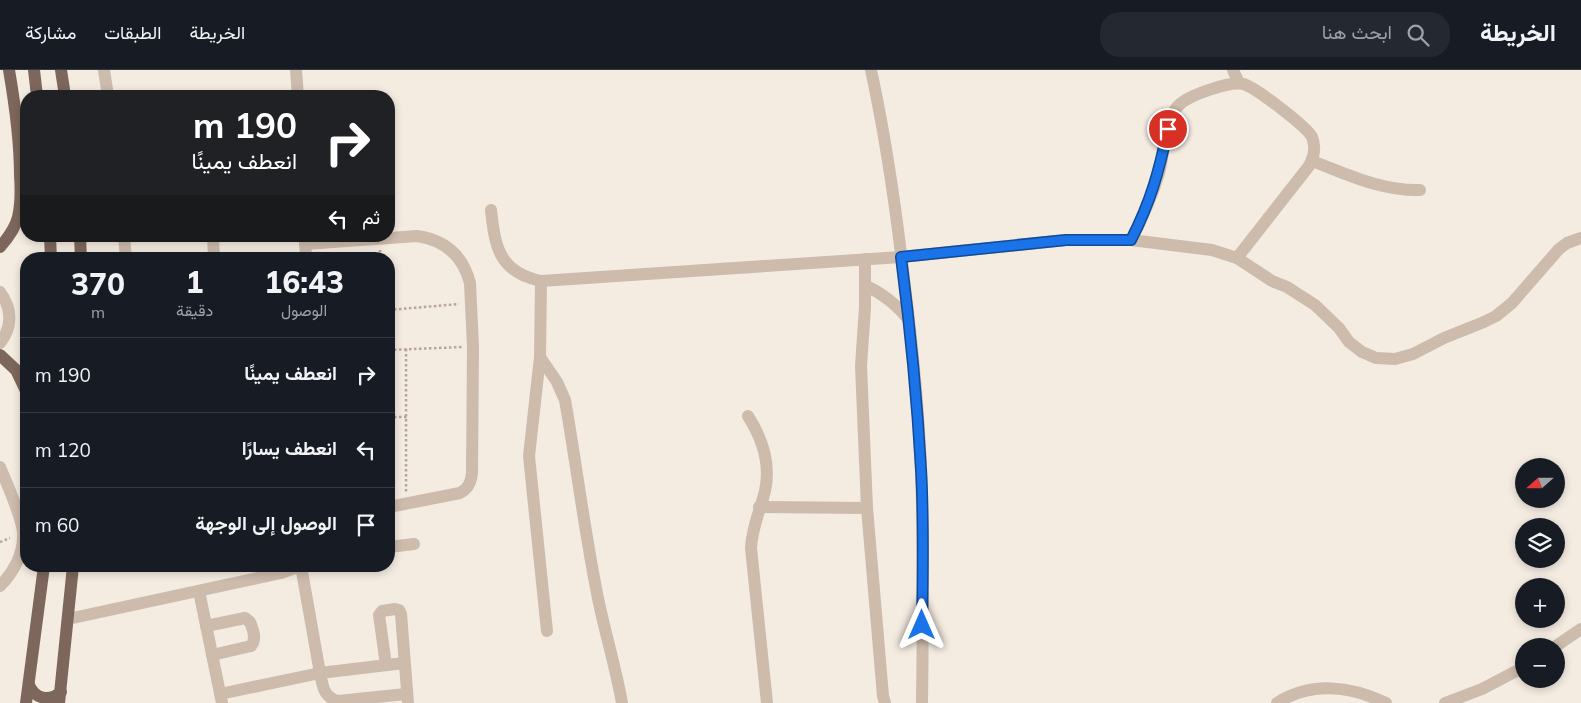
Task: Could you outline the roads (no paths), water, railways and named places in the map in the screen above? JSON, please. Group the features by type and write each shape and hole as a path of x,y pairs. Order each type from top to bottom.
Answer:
{"main road":[{"path":"0,247 13,230 20,207 19,134 9,70"},
{"path":"34,70 36,90"},
{"path":"61,70 64,90"},
{"path":"0,355 16,370 20,378"},
{"path":"26,703 43,572"},
{"path":"29,685 31,690 40,697 60,698 73,572"}],"street":[{"path":"104,70 107,90"},
{"path":"294,90 296,70"},
{"path":"871,70 887,155 909,320 917,405 923,528 922,703"},
{"path":"1233,70 1240,83"},
{"path":"1131,240 1140,224 1160,171 1169,122 1174,110 1185,100 1198,94 1240,83 1258,92 1306,130 1310,134 1314,145 1314,156 1237,258"},
{"path":"1312,161 1376,185 1420,190"},
{"path":"491,210 494,240 502,256 522,276 550,282 901,257 1066,240 1131,240 1212,250 1237,258 1315,305 1339,328 1349,342 1362,352 1376,358 1395,359 1413,354 1444,338 1496,316 1512,303 1559,249 1567,243 1581,238"},
{"path":"395,237 417,236 436,241 452,250 463,265 470,283 473,347 472,473 470,484 460,493 395,506"},
{"path":"864,259 866,286 861,366 867,508 885,703"},
{"path":"541,281 540,357 529,456 547,631"},
{"path":"866,286 890,300 909,320"},
{"path":"0,292 7,304 10,321 7,332 0,343"},
{"path":"540,357 558,382 565,400 596,586 622,703"},
{"path":"748,416 760,439 766,464 765,490 753,526 751,548 767,703"},
{"path":"0,467 20,520"},
{"path":"759,507 867,508"},
{"path":"395,546 414,544"},
{"path":"0,586 15,567 20,554"},
{"path":"68,619 284,572"},
{"path":"302,572 320,673 327,696 338,701 407,698 401,614 399,610 394,609 382,611 380,615 386,665"},
{"path":"199,591 221,699 320,673 404,663"},
{"path":"206,626 245,618 250,622 254,638 251,646 212,655"},
{"path":"1565,640 1581,629"},
{"path":"1446,703 1515,672"},
{"path":"1277,703 1297,694 1315,689 1334,688 1370,695 1386,703"}]}
